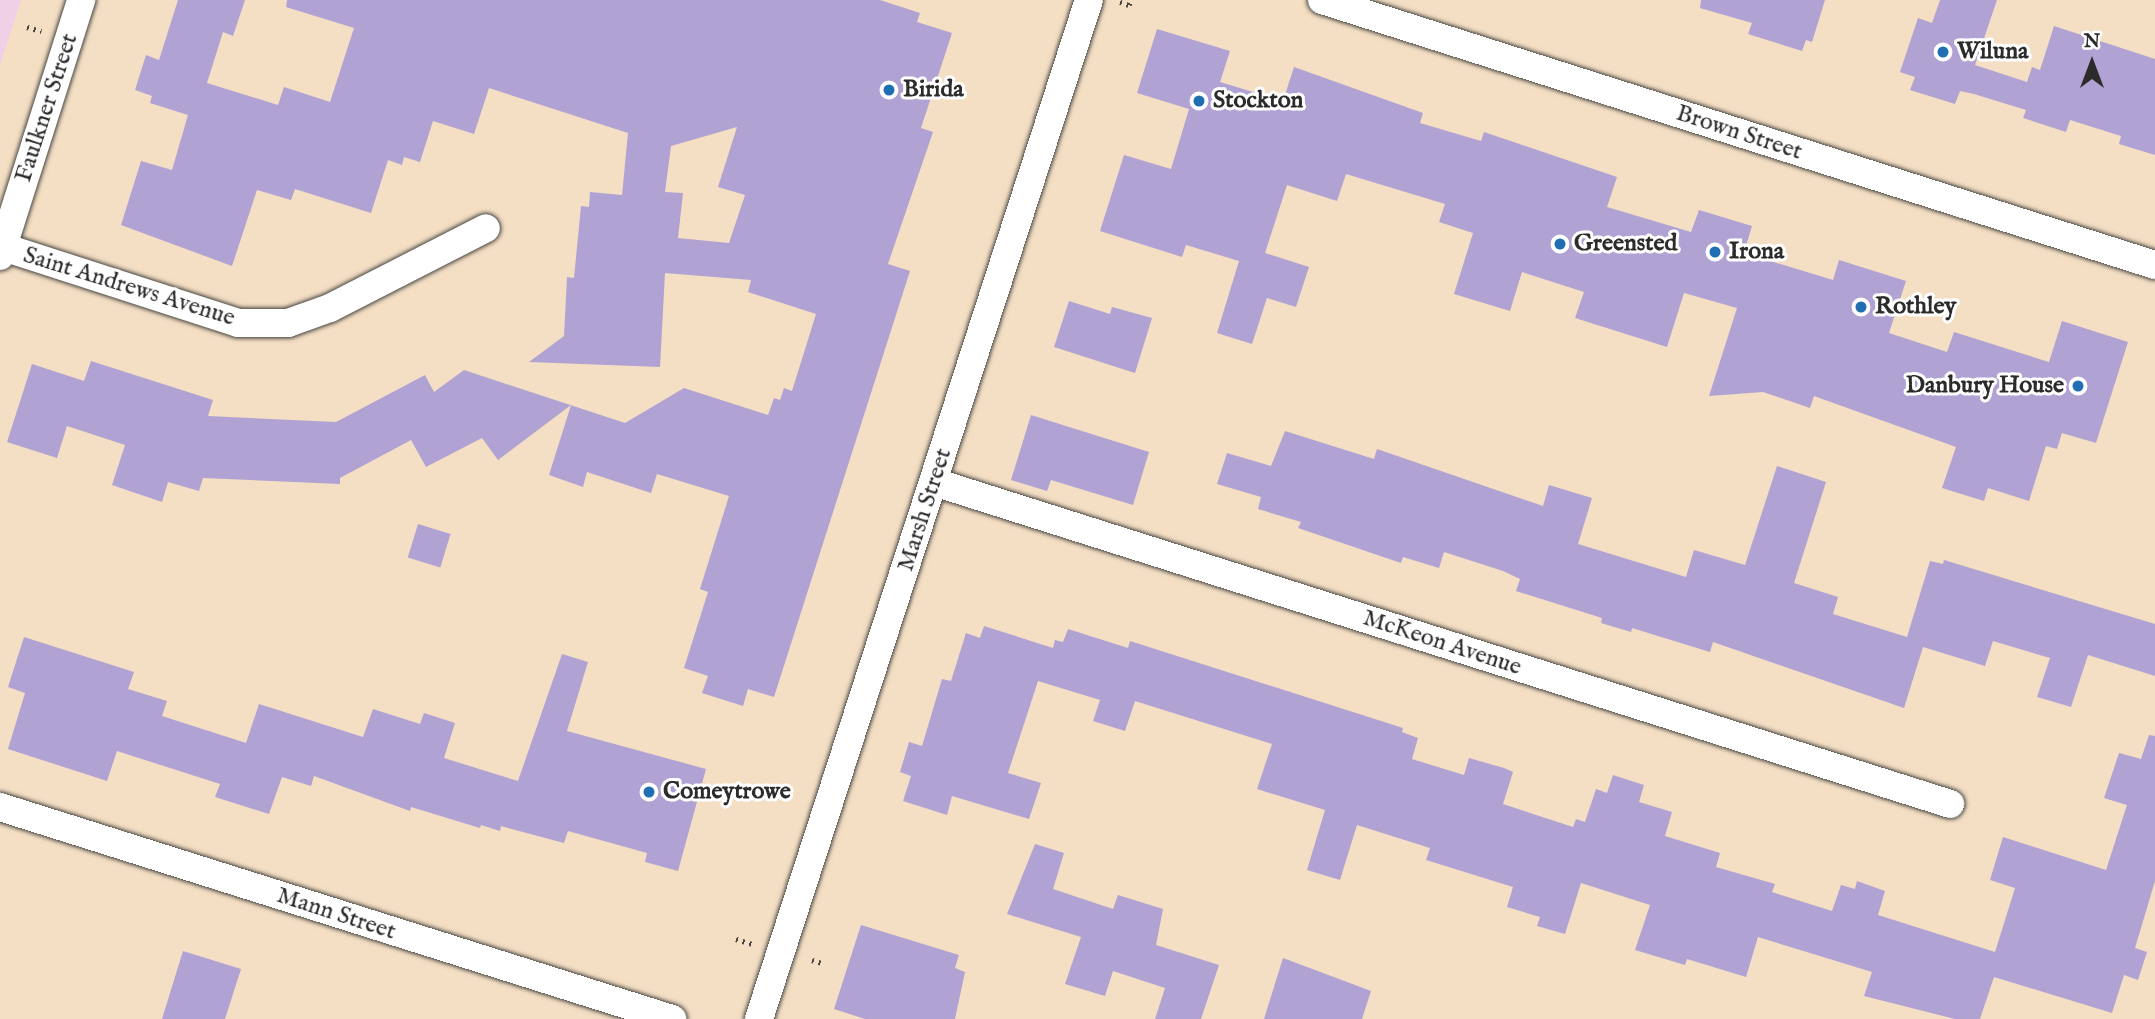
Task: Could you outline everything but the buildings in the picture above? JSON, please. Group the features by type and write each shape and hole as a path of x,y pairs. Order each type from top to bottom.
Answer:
{"street":[{"name":"Faulkner Street","path":"1,251 81,0"},
{"name":"Marsh Street","path":"760,1019 1089,0"},
{"name":"Brown Street","path":"1322,0 2155,265"},
{"name":"Saint Andrews Avenue","path":"1,251 238,323 288,323 330,308 486,228"},
{"name":"McKeon Avenue","path":"934,482 1950,804"},
{"name":"Mann Street","path":"0,807 672,1019"}],"path":[{"path":"27,27 42,32"},
{"path":"736,939 752,944"}],"shaded area":[{"path":"0,0 21,0 0,65"}],"place":[{"name":"Wiluna","path":"1943,52"},
{"name":"Birida","path":"889,90"},
{"name":"Stockton","path":"1199,101"},
{"name":"Greensted","path":"1560,244"},
{"name":"Irona","path":"1715,252"},
{"name":"Rothley","path":"1861,307"},
{"name":"Danbury House","path":"2078,386"},
{"name":"Comeytrowe","path":"649,792"}]}
